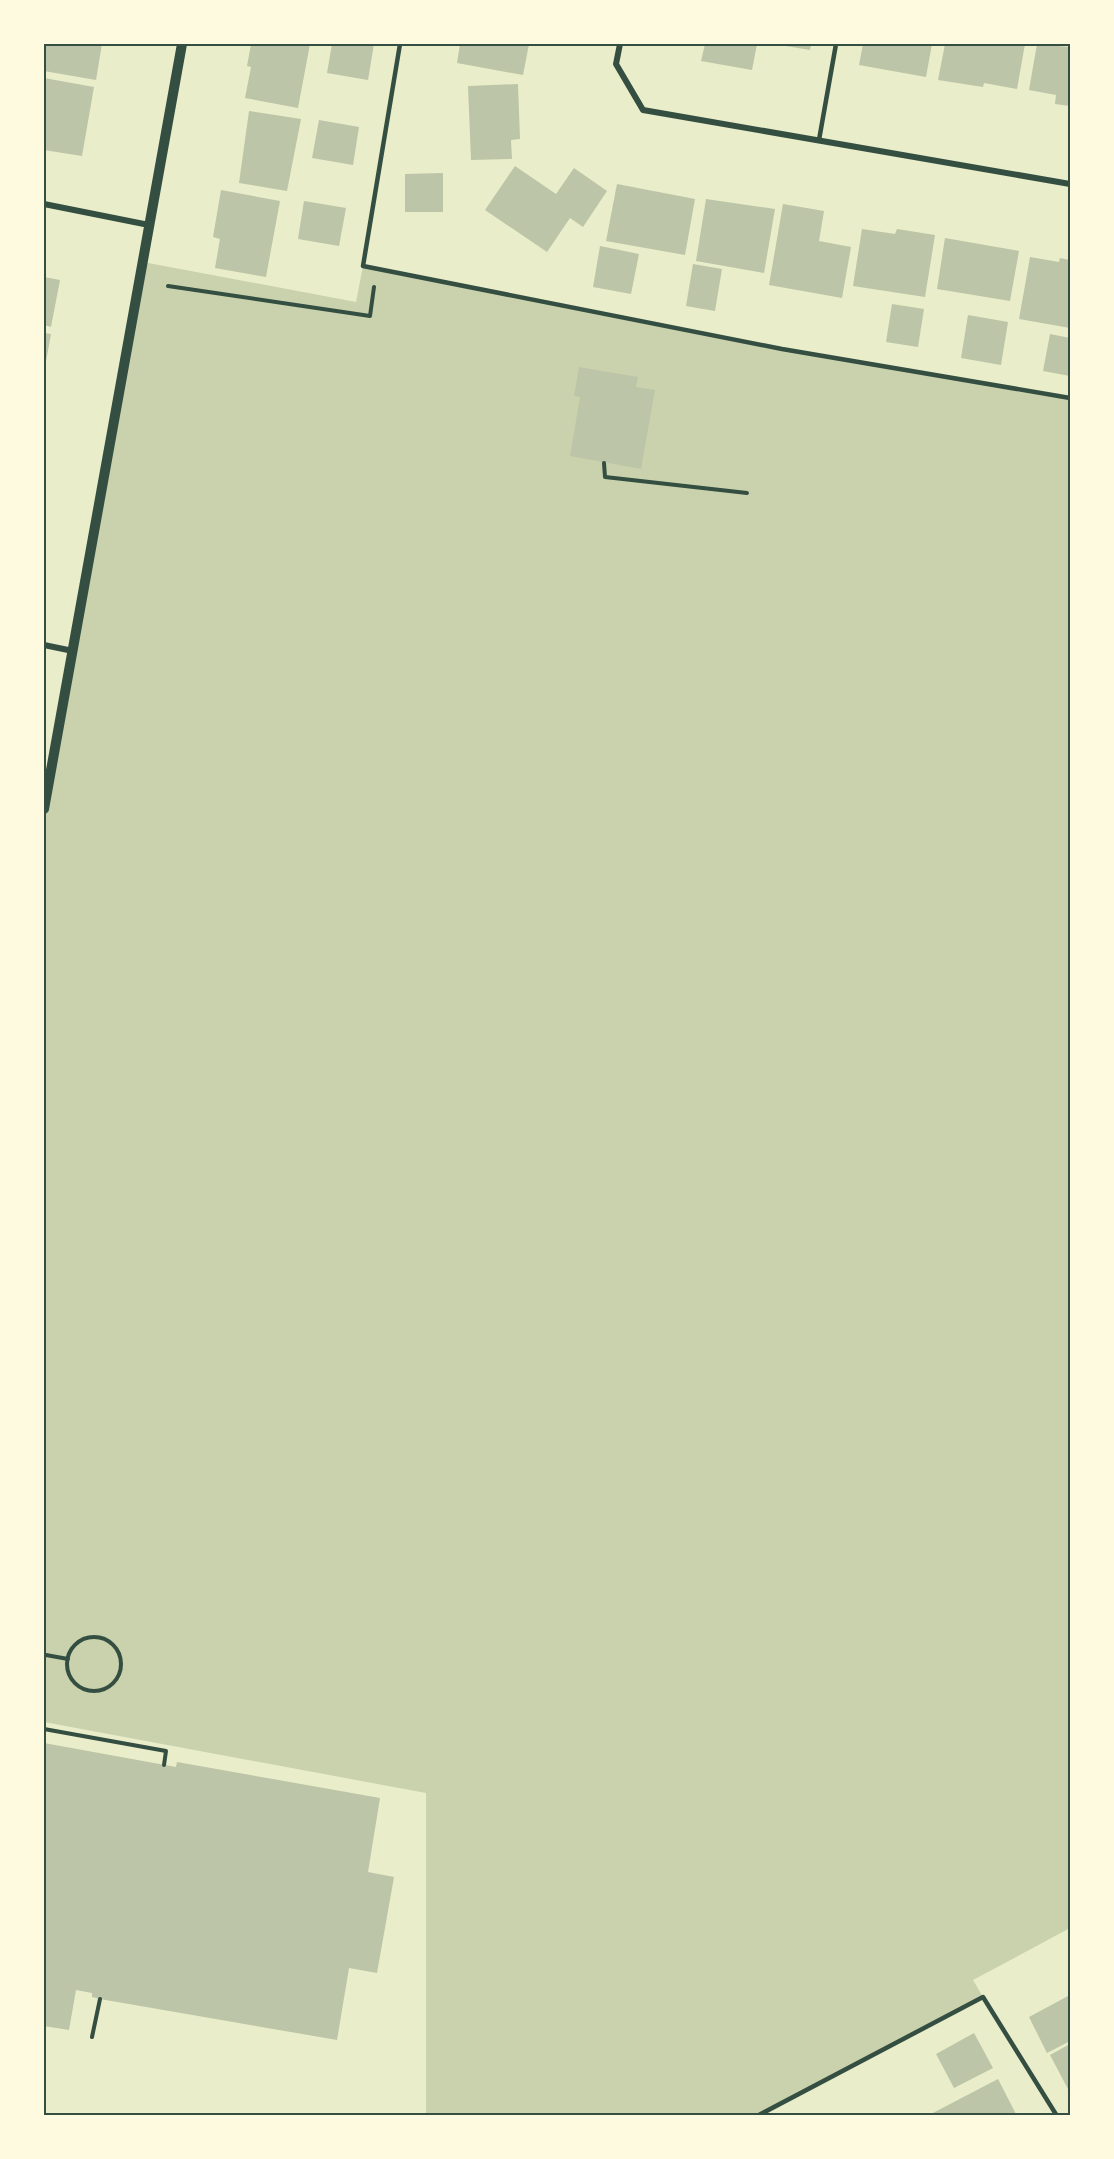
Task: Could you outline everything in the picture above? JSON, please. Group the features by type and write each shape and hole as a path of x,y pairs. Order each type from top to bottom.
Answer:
{"street":[{"path":"44,809 182,44"},
{"path":"620,44 616,64 643,110 1071,184"},
{"path":"44,204 149,225"},
{"path":"44,645 72,651"}],"lane":[{"path":"400,44 363,266 782,349 1071,398"},
{"path":"819,140 836,44"},
{"path":"758,2115 983,1997 1057,2115"}],"path":[{"path":"168,286 370,316 376,269"},
{"path":"604,463 605,477 747,493"},
{"path":"99,1637 107,1640 119,1653 120,1671 110,1686 102,1689 85,1689 71,1678 68,1659 74,1646 81,1640 99,1637"},
{"path":"44,1641 46,1655 44,1662"},
{"path":"46,1655 68,1659"},
{"path":"44,1729 166,1751 164,1765"},
{"path":"92,2037 100,1999"}],"green space":[{"path":"143,262 356,302 363,266 782,349 1070,398 1070,1928 973,1980 983,1997 757,2115 426,2115 426,1793 44,1722 44,806"}],"building":[{"path":"44,44 102,44 96,80 44,71"},
{"path":"251,44 310,44 298,108 245,98 251,67 247,66"},
{"path":"332,44 374,44 368,80 327,73"},
{"path":"460,44 529,44 523,75 457,63"},
{"path":"705,44 757,44 752,70 701,61"},
{"path":"774,44 811,44 810,50"},
{"path":"863,44 932,44 926,77 859,65"},
{"path":"945,44 1025,44 1017,89 984,83 983,87 938,80"},
{"path":"1037,44 1070,47 1070,106 1055,104 1056,95 1029,90"},
{"path":"44,78 94,87 82,156 44,150"},
{"path":"518,84 520,139 511,140 512,159 471,160 468,86"},
{"path":"249,111 301,119 287,191 239,183"},
{"path":"319,120 359,127 353,165 312,158"},
{"path":"515,166 556,194 574,168 607,191 583,227 570,218 547,252 485,210"},
{"path":"443,173 443,212 405,212 405,174"},
{"path":"617,184 695,199 685,255 606,241"},
{"path":"221,190 280,201 266,277 215,268 220,239 213,237"},
{"path":"706,199 775,209 764,273 696,261"},
{"path":"304,201 346,208 339,246 298,239"},
{"path":"783,204 824,211 819,241 851,247 842,298 769,285"},
{"path":"862,229 895,234 897,229 935,235 925,297 853,286"},
{"path":"945,238 1019,251 1010,301 937,289"},
{"path":"600,246 639,254 631,294 593,287"},
{"path":"1030,257 1059,262 1060,258 1070,260 1070,328 1019,319"},
{"path":"693,264 722,269 715,311 686,306"},
{"path":"44,277 60,280 51,327 44,325"},
{"path":"892,304 924,309 918,347 886,342"},
{"path":"968,315 1008,322 1001,365 961,358"},
{"path":"44,333 51,334 45,367 44,367"},
{"path":"1050,334 1070,338 1070,376 1043,371"},
{"path":"579,367 638,377 636,387 655,390 641,469 570,456 580,397 574,396"},
{"path":"44,1743 176,1767 177,1762 380,1798 368,1872 394,1877 377,1973 349,1968 337,2040 100,1999 92,1997 92,1993 76,1990 69,2030 44,2026"},
{"path":"1070,1995 1070,2041 1047,2053 1029,2017"},
{"path":"974,2033 993,2068 954,2088 936,2054"},
{"path":"1070,2044 1070,2088 1068,2089 1050,2055"},
{"path":"998,2079 1017,2116 932,2116 931,2114"}]}
